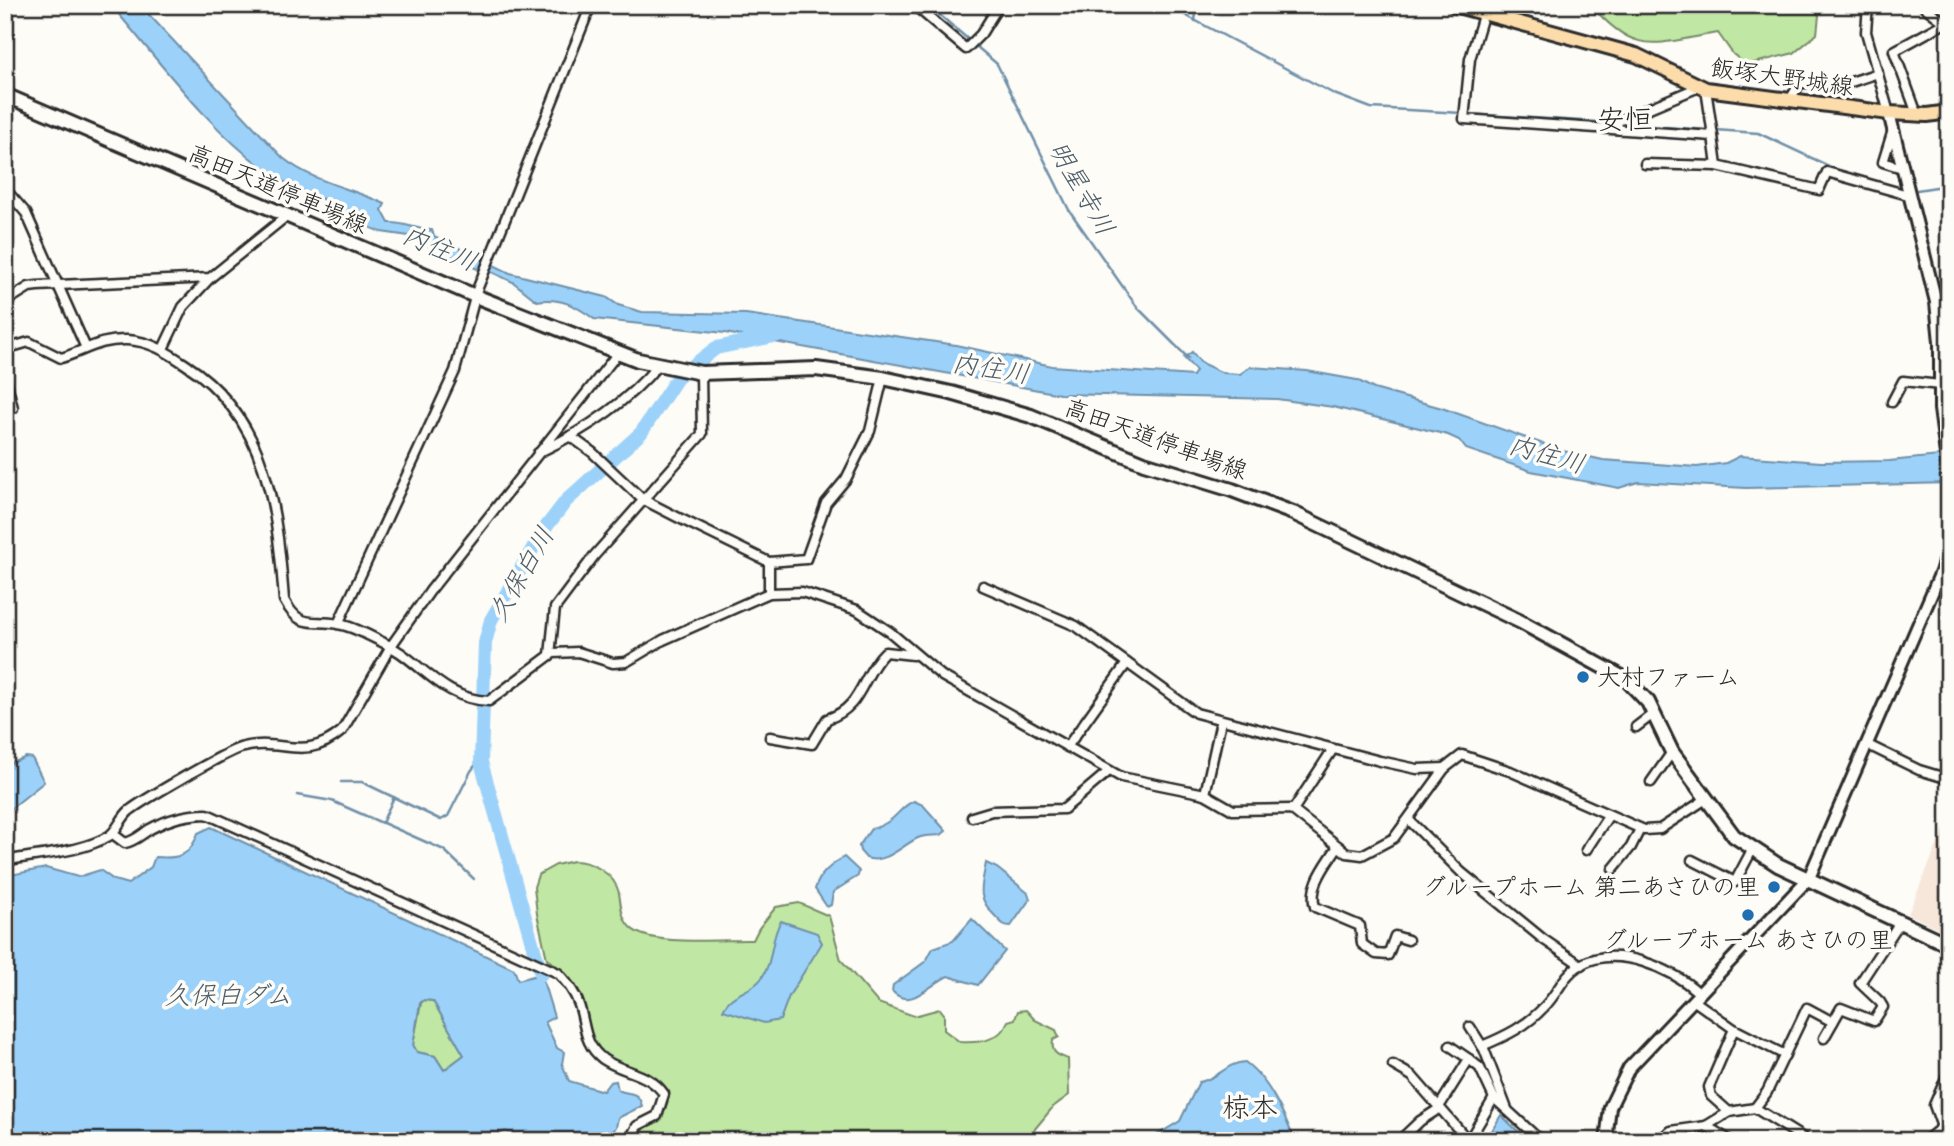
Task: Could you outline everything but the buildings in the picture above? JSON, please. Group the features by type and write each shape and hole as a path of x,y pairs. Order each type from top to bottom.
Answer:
{"main road":[{"name":"飯塚大野城線","path":"1454,5 1486,10 1636,55 1702,88 1889,113 1949,111"},
{"name":"高田天道停車場線","path":"5,95 618,353 658,365 701,373 816,369 883,378 1018,411 1144,463 1232,489 1293,513 1609,668 1638,688 1672,752 1734,836 1752,850 1949,945"}],"street":[{"path":"338,624 455,371 476,293 591,5"},
{"path":"914,5 966,49 981,34 999,5"},
{"path":"1877,5 1867,9 1866,32 1936,303 1944,439 1949,477"},
{"path":"1917,114 1894,51 1947,24 1922,5"},
{"path":"1486,10 1470,59 1464,119 1712,131"},
{"path":"1789,101 1800,83 1848,83 1878,73"},
{"path":"1618,125 1702,88 1717,166"},
{"path":"1893,131 1883,162 1902,167"},
{"path":"1645,164 1717,166 1819,190 1827,172 1908,195"},
{"path":"5,189 26,213 85,346"},
{"path":"163,349 183,307 210,278 288,215"},
{"path":"5,302 29,287 210,278"},
{"path":"1940,342 1949,328"},
{"path":"5,349 29,342 61,358 85,346 127,340 163,349 199,372 227,397 243,418 274,510 284,600 290,612 313,624 338,624 391,646 451,692 474,700 489,701 550,655 578,652 613,663 626,662 663,640 769,593 802,592 857,610 890,632 942,676 1109,771 1145,784 1205,794 1233,810 1293,810 1347,853 1362,855 1387,843 1409,820 1445,768 1462,755 1475,757 1640,829 1660,829 1706,799"},
{"path":"5,861 96,842 113,834 118,822 139,804 240,748 308,749 330,741 351,716 391,646 430,591 618,353"},
{"path":"536,454 605,416 643,384 658,365"},
{"path":"550,655 555,608 642,499 702,434 701,373"},
{"path":"5,376 13,408"},
{"path":"570,436 592,452 642,499 769,562 806,559 826,503 846,479 870,431 883,378"},
{"path":"1892,402 1903,381 1940,385"},
{"path":"1606,1141 1610,1107 1629,1068 1809,878 1941,572 1949,545"},
{"path":"769,562 769,593"},
{"path":"983,586 1076,626 1188,708 1221,722 1417,769 1445,768"},
{"path":"769,737 812,744 827,719 839,715 852,705 884,652 916,656"},
{"path":"1067,747 1126,663"},
{"path":"1636,726 1653,714"},
{"path":"1205,794 1221,722"},
{"path":"1868,745 1919,770 1949,779"},
{"path":"1293,810 1333,749"},
{"path":"1651,782 1672,752"},
{"path":"972,817 992,811 1064,809 1109,771"},
{"path":"113,834 125,843 132,842 160,823 183,816 207,814 558,973 576,997 585,1036 591,1047 603,1059 650,1079 664,1094 657,1116 637,1126 629,1141"},
{"path":"1586,850 1609,815"},
{"path":"1409,820 1461,872 1543,939 1581,965"},
{"path":"1613,869 1631,847 1640,829"},
{"path":"1338,846 1320,874 1313,900 1315,907 1360,926 1362,944 1376,954 1388,955 1395,936 1408,940"},
{"path":"1692,860 1735,882 1752,850"},
{"path":"1824,1038 1841,1008 1869,1021 1880,1016 1883,1007 1880,1002 1860,983 1900,922"},
{"path":"1482,1046 1529,1022 1547,1004 1566,977 1581,965 1619,957 1682,978 1696,996 1734,1029 1784,1055"},
{"path":"1755,1108 1807,1008 1833,1022"},
{"path":"1470,1027 1482,1046 1507,1109"},
{"path":"1729,1112 1711,1096 1709,1087 1734,1029"},
{"path":"1450,1046 1480,1068 1494,1098 1541,1141"},
{"path":"1399,1141 1439,1108 1469,1059"},
{"path":"1394,1065 1412,1076 1466,1138 1472,1135 1494,1098"},
{"path":"1925,1141 1942,1127 1934,1105 1949,1070"},
{"path":"1658,1141 1671,1131 1706,1126 1729,1112 1755,1108 1808,1141"},
{"path":"1706,1126 1731,1141"}],"shaded area":[{"path":"1946,824 1949,824 1949,934 1908,914"}],"green space":[{"path":"1591,5 1802,5 1819,15 1817,34 1794,53 1746,65 1733,54 1718,33 1663,42 1635,40 1607,22"},
{"path":"573,861 587,863 607,874 619,893 625,920 631,928 654,938 689,941 753,940 776,907 799,903 829,916 841,960 878,1003 914,1016 940,1009 944,1014 944,1030 960,1042 982,1041 995,1037 1008,1021 1015,1019 1018,1011 1026,1010 1035,1020 1056,1030 1059,1037 1053,1040 1053,1048 1058,1055 1068,1059 1069,1095 1053,1107 1025,1141 639,1141 645,1128 664,1110 669,1093 652,1078 613,1060 596,1046 591,1038 579,992 570,978 547,959 534,887 538,875 556,865"},
{"path":"424,1000 433,1001 464,1055 444,1070 435,1056 417,1052 413,1045 421,1003"}],"water":[{"name":"内住川","path":"111,5 140,5 283,158 319,179 385,204 382,210 389,223 432,230 434,236 510,273 606,297 618,305 642,312 746,314 956,345 1052,366 1193,376 1196,371 1184,358 1192,352 1201,363 1223,373 1240,374 1250,367 1307,371 1357,380 1374,389 1442,408 1563,451 1603,460 1697,467 1726,463 1740,456 1821,462 1889,461 1949,455 1949,483 1746,488 1638,482 1619,488 1531,471 1466,449 1459,440 1448,435 1333,407 1277,399 1060,394 725,333 594,319 568,304 553,300 537,301 513,282 481,267 477,269 409,236 381,232 359,223 355,228 341,221 334,204 278,179 227,137 186,94"},
{"path":"26,757 32,758 44,782 9,810 5,808 5,766"},
{"path":"914,801 923,805 946,831 941,835 918,838 887,857 866,858 859,846 871,829 887,823"},
{"name":"久保白ダム","path":"211,827 514,969 518,980 541,974 554,1017 545,1022 557,1048 564,1052 562,1064 569,1081 603,1091 610,1082 616,1081 618,1090 638,1097 642,1106 618,1118 616,1127 605,1141 520,1141 517,1134 505,1131 490,1141 5,1141 5,876 46,868 78,877 100,870 114,880 128,884 151,867 155,857 177,857 187,852 198,833","holes":["424,1000 433,1001 464,1055 444,1070 435,1056 417,1052 413,1045 420,1003"]},
{"path":"844,857 859,871 858,876 833,892 831,905 827,907 815,889 826,870"},
{"path":"986,863 997,868 1028,893 1030,899 1011,926 1001,922 985,904 982,887"},
{"path":"972,919 1005,951 978,985 948,976 913,997 899,996 892,991 893,985 926,961 933,948 953,941"},
{"path":"781,921 817,933 822,943 789,996 780,1020 764,1023 723,1010 726,1004 761,979"},
{"path":"1245,1062 1260,1076 1273,1095 1292,1134 1290,1139 1147,1141 1180,1121 1199,1082"},
{"path":"1501,1115 1528,1141 1486,1141"}],"waterway":[{"name":"明星寺川","path":"928,5 997,64 1069,210 1137,307 1188,358"},
{"path":"1166,5 1334,94 1371,108 1462,113"},
{"path":"1195,21 1197,5"},
{"path":"1467,114 1614,123"},
{"path":"1621,124 1708,130"},
{"path":"1715,130 1758,133 1846,174"},
{"path":"1917,190 1949,185"},
{"name":"久保白川","path":"541,974 481,762 485,643 491,620 543,531 566,501 641,433 677,378 716,348 779,335"},
{"path":"341,782 362,782 441,820 448,816 471,771 481,758"},
{"path":"297,795 332,801 382,823 394,797"},
{"path":"383,823 444,850 474,879"}],"place":[{"name":"大村ファーム","path":"1583,677"},
{"name":"グループホーム 第二あさひの里","path":"1774,887"},
{"name":"グループホーム あさひの里","path":"1748,915"}],"district":[{"name":"安恒","path":"1625,119"},
{"name":"椋本","path":"1250,1107"}]}
